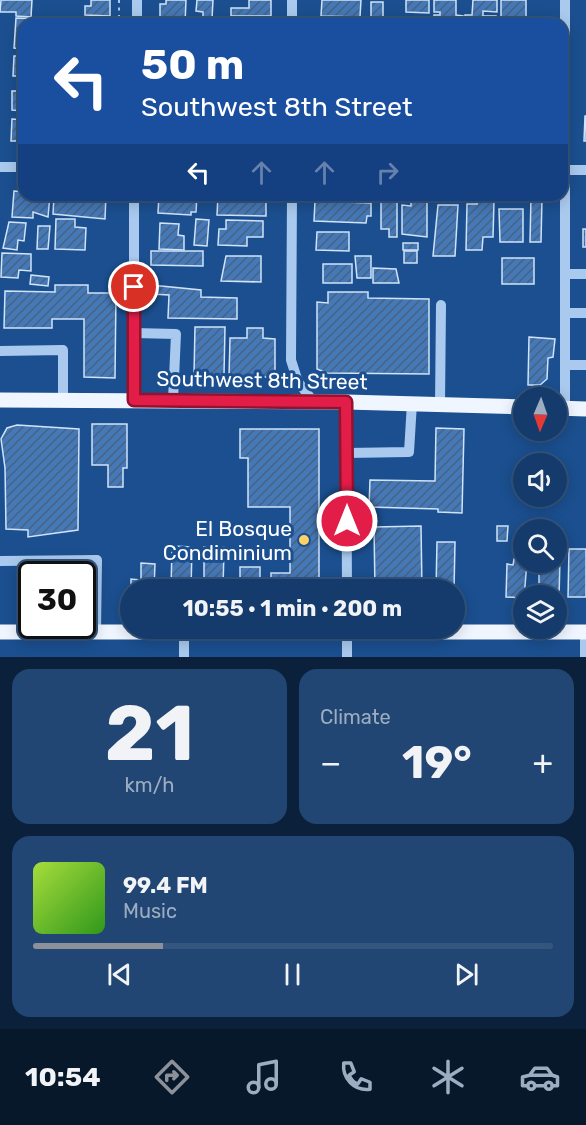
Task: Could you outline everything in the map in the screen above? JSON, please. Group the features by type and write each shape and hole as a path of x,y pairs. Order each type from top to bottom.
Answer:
{"main road":[{"name":"Southwest 8th Street","path":"0,400 313,401 513,407"},
{"path":"567,409 586,410"},
{"path":"465,631 586,632"},
{"path":"0,632 18,632"},
{"path":"96,632 120,632"}],"street":[{"path":"136,18 137,0"},
{"path":"292,0 292,18"},
{"path":"565,0 565,18"},
{"path":"0,167 18,167"},
{"path":"568,170 586,170"},
{"path":"134,201 134,400"},
{"path":"292,201 291,360 298,382 313,401"},
{"path":"563,387 565,365 564,201"},
{"path":"565,274 586,274"},
{"path":"440,404 441,305"},
{"path":"565,314 586,313"},
{"path":"134,333 176,334 173,400"},
{"path":"0,351 63,350 63,400"},
{"path":"565,365 586,365"},
{"path":"346,402 347,579"},
{"path":"347,453 410,452 412,403"},
{"path":"0,561 97,560 96,632"},
{"path":"585,657 586,632"},
{"path":"184,639 184,657"},
{"path":"347,639 347,657"}],"path":[{"path":"119,0 119,18"}],"building":[{"path":"1,0 32,0 31,17 16,16 16,12 0,12"},
{"path":"91,0 110,0 110,16 85,15 85,6 91,6"},
{"path":"166,0 186,0 185,18 160,18 160,4 166,4"},
{"path":"197,0 213,0 212,18 203,18 203,12 196,11"},
{"path":"249,0 271,0 271,16 231,16 231,8 249,8"},
{"path":"322,0 361,0 360,17 321,16"},
{"path":"406,0 429,0 429,13 406,12"},
{"path":"434,0 456,0 456,15 463,16 463,18 434,18 434,15 440,15 440,12 434,12"},
{"path":"473,0 497,0 497,12 483,11 483,16 496,16 496,18 465,18 465,15 472,15"},
{"path":"501,0 526,0 526,18 501,18"},
{"path":"371,2 383,2 383,18 371,18"},
{"path":"16,18 18,18 18,48 14,48"},
{"path":"14,56 18,56 18,76 13,76"},
{"path":"12,91 18,91 18,110 12,110"},
{"path":"585,116 586,141 584,141"},
{"path":"12,119 18,120 18,141 11,141"},
{"path":"14,191 18,191 18,201 49,201 48,217 33,212 33,218 12,217"},
{"path":"54,201 106,201 105,219 53,214"},
{"path":"159,201 197,201 196,212 191,212 191,215 158,213"},
{"path":"218,201 266,201 266,216 217,215"},
{"path":"315,201 371,203 371,216 367,216 366,223 314,221"},
{"path":"381,201 397,201 397,237 389,237 389,229 381,229"},
{"path":"411,201 427,201 427,237 402,234 402,205 411,206"},
{"path":"477,201 494,201 493,237 483,237 482,250 466,250 467,204 477,204"},
{"path":"531,201 542,201 541,242 530,242"},
{"path":"438,205 458,205 455,256 433,256"},
{"path":"499,209 523,209 523,242 500,242"},
{"path":"56,219 75,219 75,227 86,228 85,250 55,249"},
{"path":"196,219 209,220 207,246 194,245"},
{"path":"226,220 263,221 263,237 247,237 247,246 218,245 219,229 226,229"},
{"path":"9,222 26,223 24,241 18,240 17,250 3,248"},
{"path":"160,223 179,224 178,235 184,236 184,250 159,249"},
{"path":"38,226 50,226 48,249 37,249"},
{"path":"583,229 586,229 586,247 583,247"},
{"path":"317,232 349,232 349,251 316,250"},
{"path":"403,243 418,243 418,250 403,250"},
{"path":"151,251 203,251 203,266 151,265"},
{"path":"404,251 417,251 417,263 404,263"},
{"path":"2,253 31,254 31,271 19,270 18,278 1,277"},
{"path":"226,256 261,256 261,282 221,281"},
{"path":"355,256 371,256 371,278 357,278"},
{"path":"502,258 534,258 534,284 502,284"},
{"path":"323,264 352,264 352,283 323,283"},
{"path":"373,268 396,269 399,283 373,283"},
{"path":"31,275 49,277 48,286 30,284"},
{"path":"55,285 88,285 88,293 116,293 115,378 84,377 84,319 52,319 52,328 4,328 5,291 55,292"},
{"path":"151,285 201,290 201,297 237,298 237,319 168,318 169,295 151,294"},
{"path":"328,292 368,292 368,298 429,299 429,374 327,373 317,369 317,302 328,303"},
{"path":"195,327 225,327 224,375 194,374"},
{"path":"247,328 263,328 263,338 275,339 275,371 268,377 229,377 230,338 247,338"},
{"path":"529,337 555,339 553,357 548,358 547,379 540,385 528,385"},
{"path":"92,424 127,424 127,468 123,468 123,487 108,487 108,465 92,465"},
{"path":"17,425 79,429 78,530 28,537 28,530 6,529 5,468 1,439 7,428"},
{"path":"436,428 464,429 462,513 438,512 438,509 369,507 370,480 435,481"},
{"name":"El Bosque Condiminium","path":"240,429 319,429 319,579 271,579 271,573 290,573 290,507 248,507 248,458 240,458"},
{"path":"421,526 422,579 375,579 374,527"},
{"path":"497,526 508,526 507,541 497,541"},
{"path":"437,542 455,542 454,579 436,579"},
{"path":"172,546 192,547 191,579 171,579"},
{"path":"204,547 224,547 223,579 204,579"},
{"path":"569,549 586,549 586,597 568,597"},
{"path":"141,563 155,564 154,579 141,579"},
{"path":"507,564 513,565 513,573 526,573 525,585 513,585 513,597 506,597"},
{"path":"240,567 260,567 260,579 240,579"},
{"path":"539,573 560,573 559,585 539,585"}],"place":[{"name":"El Bosque Condiminium","path":"304,540"}],"route":[{"path":"134,287 134,400 346,402 347,521"}]}
